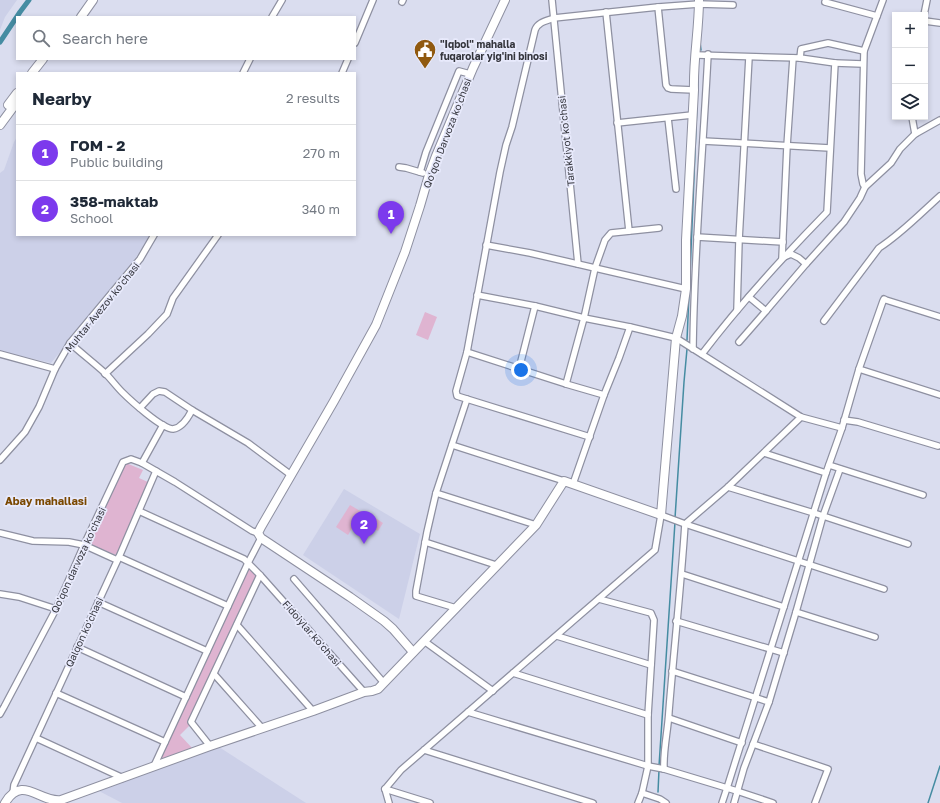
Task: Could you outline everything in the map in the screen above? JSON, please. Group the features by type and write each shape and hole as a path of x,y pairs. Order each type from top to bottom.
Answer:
{"street":[{"path":"76,16 87,0"},
{"path":"81,16 93,0"},
{"path":"273,16 282,0"},
{"path":"356,41 373,0"},
{"name":"Qoʻqon Darvoza koʻchasi","path":"260,536 261,527 372,332 405,252 429,175 470,74 505,0"},
{"name":"Tarakkiyot ko'chasi","path":"552,0 578,264"},
{"path":"865,187 861,174 864,51 883,0"},
{"path":"924,12 926,0"},
{"path":"825,2 878,16"},
{"path":"384,789 401,770 655,550 661,515 676,338 682,316 686,289 686,240 694,71 701,3"},
{"path":"590,437 457,396 456,391 467,352 500,172 535,30 537,25 554,18 701,3 733,5"},
{"path":"658,7 666,85 671,89 694,90"},
{"path":"606,12 629,231"},
{"path":"928,21 940,23"},
{"path":"800,58 801,49 828,43 864,51"},
{"path":"696,55 708,54 749,57 800,58 835,63 863,64"},
{"path":"692,349 708,54"},
{"path":"737,310 739,240 749,57"},
{"path":"782,258 793,58"},
{"path":"33,72 42,60"},
{"path":"40,72 48,60"},
{"path":"244,72 250,60"},
{"path":"342,72 348,60"},
{"path":"702,354 737,310 782,258 827,212 835,63"},
{"path":"420,172 426,152 460,71 470,74"},
{"path":"0,116 16,94"},
{"path":"0,125 16,103"},
{"path":"617,123 692,115"},
{"path":"668,118 676,189"},
{"path":"913,120 915,134"},
{"path":"739,342 844,222 860,198 865,187 890,163 900,149 915,134 940,120"},
{"path":"703,141 830,148"},
{"path":"399,167 429,175"},
{"path":"824,321 879,248 903,230 940,196"},
{"path":"566,384 584,318 595,268 605,240 611,233 659,228"},
{"name":"Muhtar Avezov ko'chasi","path":"0,460 25,432 40,407 55,369 70,343 140,258 153,236"},
{"path":"105,374 154,329 167,314 173,298 217,236"},
{"path":"697,237 783,242"},
{"path":"486,245 530,253 686,289"},
{"path":"782,258 792,254 806,264"},
{"path":"477,295 535,306 676,338 801,417 842,428"},
{"path":"749,297 766,310"},
{"path":"722,803 826,473 842,428 859,369 882,301 884,299 940,317"},
{"path":"519,369 535,306"},
{"path":"573,484 604,395 630,327"},
{"path":"70,343 105,374 148,416 163,425 172,429 180,427 192,410"},
{"path":"467,352 604,395"},
{"path":"0,354 55,369"},
{"path":"859,369 940,395"},
{"path":"140,408 153,394 159,391 165,392 192,410 248,443 291,475"},
{"path":"456,608 416,596 416,591 436,493 467,399"},
{"path":"664,769 663,757 669,718 685,524 728,487 801,417"},
{"path":"844,420 858,422 938,446"},
{"path":"163,425 142,463 175,482 260,536 350,597 384,621 413,652"},
{"path":"452,445 564,481 685,524 884,589"},
{"path":"764,453 826,473"},
{"name":"Qo'qon darvoza ko'chasi","path":"0,714 56,610 84,545 123,462 131,459 142,463"},
{"path":"829,465 923,495"},
{"path":"734,803 753,744 769,702 823,516 840,469"},
{"name":"Qalqon ko'chasi","path":"12,793 14,785 78,647 156,471"},
{"path":"5,803 12,793 18,791 28,792 48,800 57,801 364,692 375,691 380,688 496,565 536,525 564,481"},
{"path":"728,487 908,544"},
{"path":"436,493 536,525"},
{"name":"Fidoiylar ko'chasi","path":"139,511 248,562 364,692"},
{"path":"0,533 33,541 69,542 84,545 118,558 228,606"},
{"path":"154,766 260,536"},
{"path":"425,542 496,565"},
{"path":"682,574 784,607"},
{"path":"210,746 191,722 260,575"},
{"path":"294,579 384,683"},
{"path":"0,594 19,597 56,610"},
{"path":"599,599 651,613 654,620 648,716 648,766 642,793 638,803"},
{"path":"98,602 207,651"},
{"path":"796,612 875,637"},
{"path":"676,621 784,653"},
{"path":"237,625 313,711"},
{"path":"557,636 651,665"},
{"path":"424,641 493,691"},
{"path":"78,647 186,697"},
{"path":"672,671 769,702"},
{"path":"513,673 648,716"},
{"path":"214,674 262,728"},
{"path":"56,693 165,742"},
{"path":"468,712 648,766 664,769 773,803"},
{"path":"669,718 742,743"},
{"path":"36,738 122,778"},
{"path":"753,744 828,769 815,803"},
{"path":"424,750 593,803"},
{"path":"384,789 390,803"},
{"path":"384,789 430,803"},
{"path":"642,793 660,799 666,803"},
{"path":"650,803 652,796"}],"shaded area":[{"path":"0,0 17,0 5,17 0,30"},
{"path":"16,139 16,236 149,236 131,265 51,363 0,351 0,173 4,170"},
{"path":"425,312 437,317 428,340 416,335"},
{"path":"126,463 143,470 139,478 150,483 116,555 89,544"},
{"path":"344,489 420,534 399,619 303,555"},
{"path":"350,505 362,512 348,535 336,527"},
{"path":"368,513 383,523 378,531 363,521"},
{"path":"249,568 258,576 191,724 180,735 193,749 159,761 246,570"},
{"path":"219,747 306,803 122,803 99,791 99,789"}],"waterway":[{"path":"17,16 29,0"},
{"path":"0,42 16,18"},
{"path":"700,42 701,50"},
{"path":"690,275 698,79"},
{"path":"687,340 689,294"},
{"path":"675,518 687,349"},
{"path":"659,766 675,522"},
{"path":"928,803 940,766"},
{"path":"658,792 659,770"}],"place":[{"name":"\"Iqbol\" mahalla fuqarolar yig'ini binosi","path":"425,70"},
{"name":"ГОМ - 2","path":"391,234"},
{"name":"358-maktab","path":"364,544"}],"district":[{"name":"Abay mahallasi","path":"46,501"}]}
